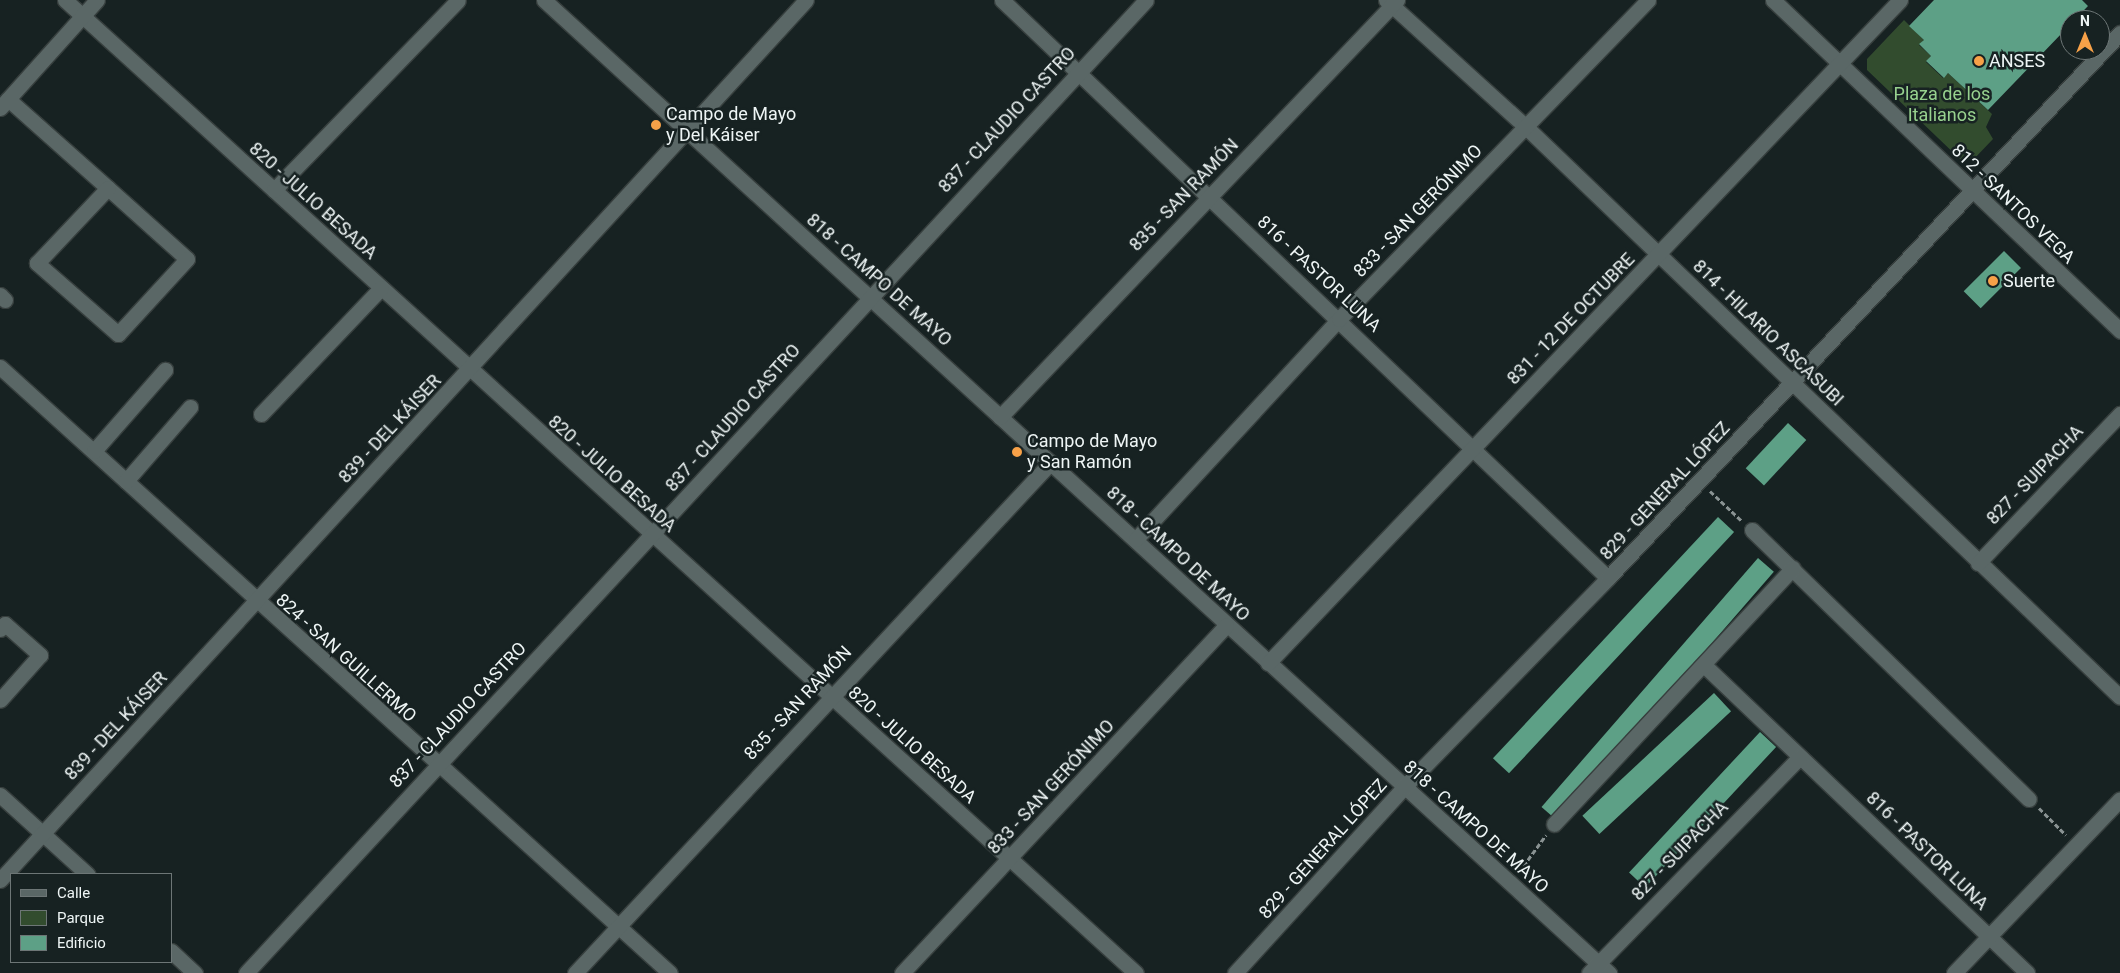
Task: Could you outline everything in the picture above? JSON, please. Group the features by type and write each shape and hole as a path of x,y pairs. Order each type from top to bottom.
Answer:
{"street":[{"name":"820 - JULIO BESADA","path":"65,0 651,536 1011,858 1136,973"},
{"path":"96,0 4,104 108,188 187,259 118,334 37,263 108,188"},
{"path":"274,190 458,0"},
{"name":"818 - CAMPO DE MAYO","path":"544,0 1136,539 1226,625 1510,884 1598,970"},
{"name":"839 - DEL KÁISER","path":"0,880 688,132 806,0"},
{"name":"816 - PASTOR LUNA","path":"1002,0 1079,70 1208,196 1474,445 1608,578"},
{"name":"837 - CLAUDIO CASTRO","path":"246,973 437,764 651,536 869,296 1146,0"},
{"name":"833 - SAN GERÓNIMO","path":"1136,539 1339,319 1648,0"},
{"name":"812 - SANTOS VEGA","path":"1773,0 2120,331"},
{"name":"831 - 12 DE OCTUBRE","path":"1268,663 1900,0"},
{"name":"814 - HILARIO ASCASUBI","path":"1392,2 1793,382 1978,563 2120,698"},
{"name":"835 - SAN RAMÓN","path":"1000,417 1392,2"},
{"name":"829 - GENERAL LÓPEZ","path":"1235,973 1404,787 1608,578 2120,33"},
{"path":"261,414 381,288"},
{"name":"824 - SAN GUILLERMO","path":"0,367 94,450 256,603 670,973"},
{"path":"94,450 165,370"},
{"path":"126,481 190,407"},
{"name":"827 - SUIPACHA","path":"1978,563 2120,414"},
{"name":"835 - SAN RAMÓN","path":"575,973 829,697 1051,462"},
{"path":"1752,530 2029,799"},
{"path":"1554,824 1705,666 1793,568"},
{"path":"0,629 5,624 40,655 0,700"},
{"name":"833 - SAN GERÓNIMO","path":"902,973 1226,625"},
{"name":"816 - PASTOR LUNA","path":"1705,666 2027,973"},
{"name":"827 - SUIPACHA","path":"1598,970 1800,757"},
{"path":"0,795 86,873"},
{"path":"1954,973 2120,799"},
{"path":"172,952 195,973"}],"path":[{"path":"1699,481 1752,530"},
{"path":"2029,799 2076,845"},
{"path":"1510,884 1554,824"}],"green space":[{"name":"Plaza de los Italianos","path":"1904,20 1924,40 1919,45 1931,56 1926,62 1943,78 1948,73 1992,114 1986,127 1993,139 1973,160 1961,160 1867,70 1867,59"}],"building":[{"path":"1934,0 2082,0 2088,6 2084,10 2060,10 2060,35 1988,110 1948,73 1944,78 1926,61 1931,56 1919,44 1924,40 1909,26"},
{"name":"Suerte","path":"2004,251 2021,268 1981,308 1964,291"},
{"path":"1788,423 1806,440 1764,485 1746,468"},
{"path":"1718,517 1734,532 1509,773 1493,758"},
{"path":"1758,558 1774,572 1557,821 1542,807"},
{"path":"1714,693 1731,711 1599,834 1582,816"},
{"path":"1760,732 1776,747 1645,887 1629,872"}],"place":[{"name":"ANSES","path":"1979,61"},
{"name":"Campo de Mayo y Del Káiser","path":"656,125"},
{"name":"Suerte","path":"1993,281"},
{"name":"Campo de Mayo y San Ramón","path":"1017,452"}]}
